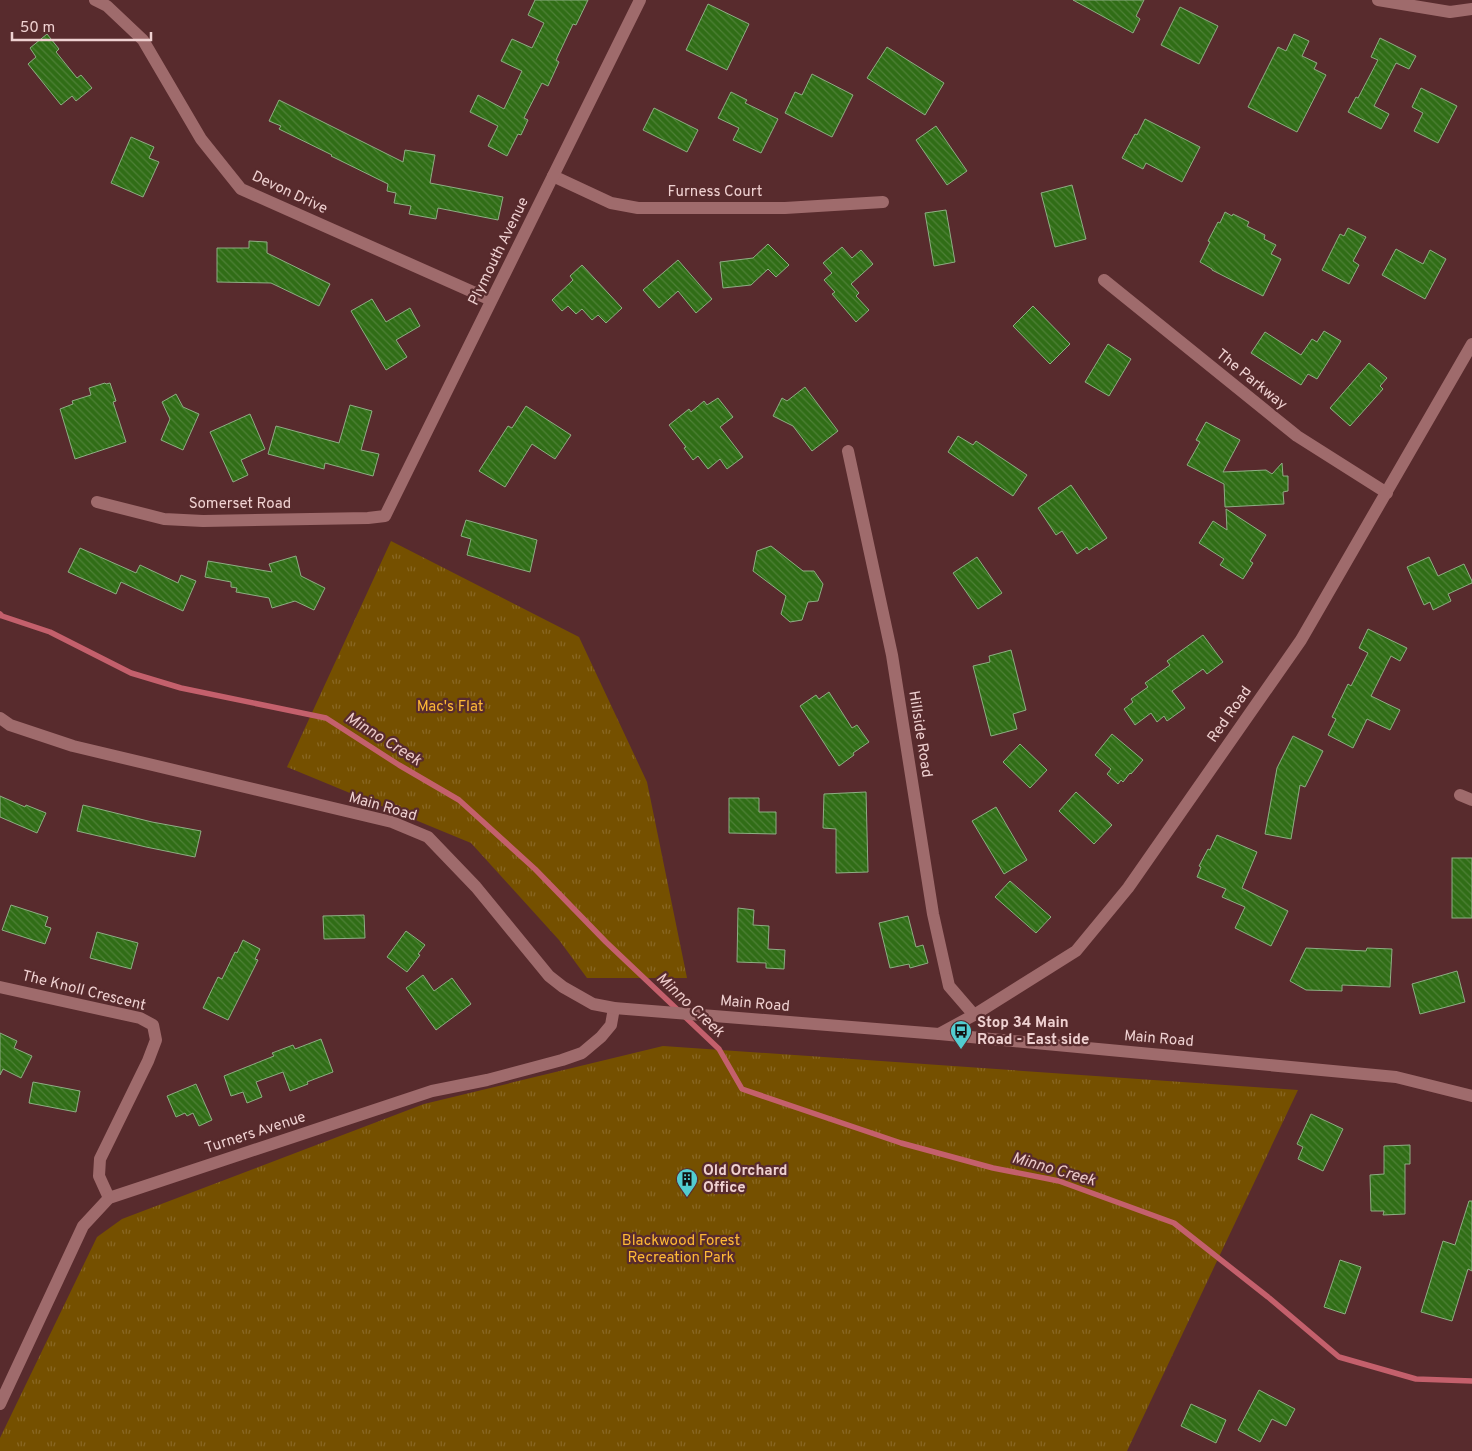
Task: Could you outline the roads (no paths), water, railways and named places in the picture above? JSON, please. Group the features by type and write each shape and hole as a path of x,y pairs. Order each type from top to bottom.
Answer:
{"street":[{"name":"Devon Drive","path":"95,0 107,6 143,40 201,139 242,189 491,300"},
{"name":"Plymouth Avenue","path":"384,516 640,0"},
{"path":"1378,0 1450,12 1472,10"},
{"name":"Furness Court","path":"553,176 611,203 638,208 785,208 883,202"},
{"name":"The Parkway","path":"1104,280 1297,436 1386,494"},
{"name":"Red Road","path":"939,1034 974,1015 1076,951 1128,888 1301,640 1472,344"},
{"name":"Hillside Road","path":"848,451 892,655 933,914 948,986 974,1015"},
{"name":"Somerset Road","path":"97,502 164,519 203,521 368,518 384,516"},
{"name":"Main Road","path":"0,718 10,725 73,746 392,822 428,837 476,887 549,976 562,987 593,1004 665,1013 939,1034 1396,1077 1472,1096"},
{"name":"The Knoll Crescent","path":"0,987 140,1018 152,1025 156,1040 148,1061 100,1159 99,1176 109,1198"},
{"name":"Turners Avenue","path":"0,1404 83,1226 109,1198 432,1091 487,1080 582,1053 601,1037 611,1025 614,1008"}],"waterway":[{"name":"Minno Creek","path":"0,614 50,632 131,673 181,688 326,718 399,765 459,800 535,869 606,942 719,1049 742,1089 901,1143 993,1168 1059,1181 1174,1223 1268,1297 1339,1357 1416,1379 1472,1381"}],"place":[{"name":"Stop 34 Main Road - East side","path":"961,1050"},
{"name":"Old Orchard Office","path":"687,1198"}],"park label":[{"name":"Mac's Flat","path":"450,706"},
{"name":"Blackwood Forest Recreation Park","path":"681,1248"}]}
